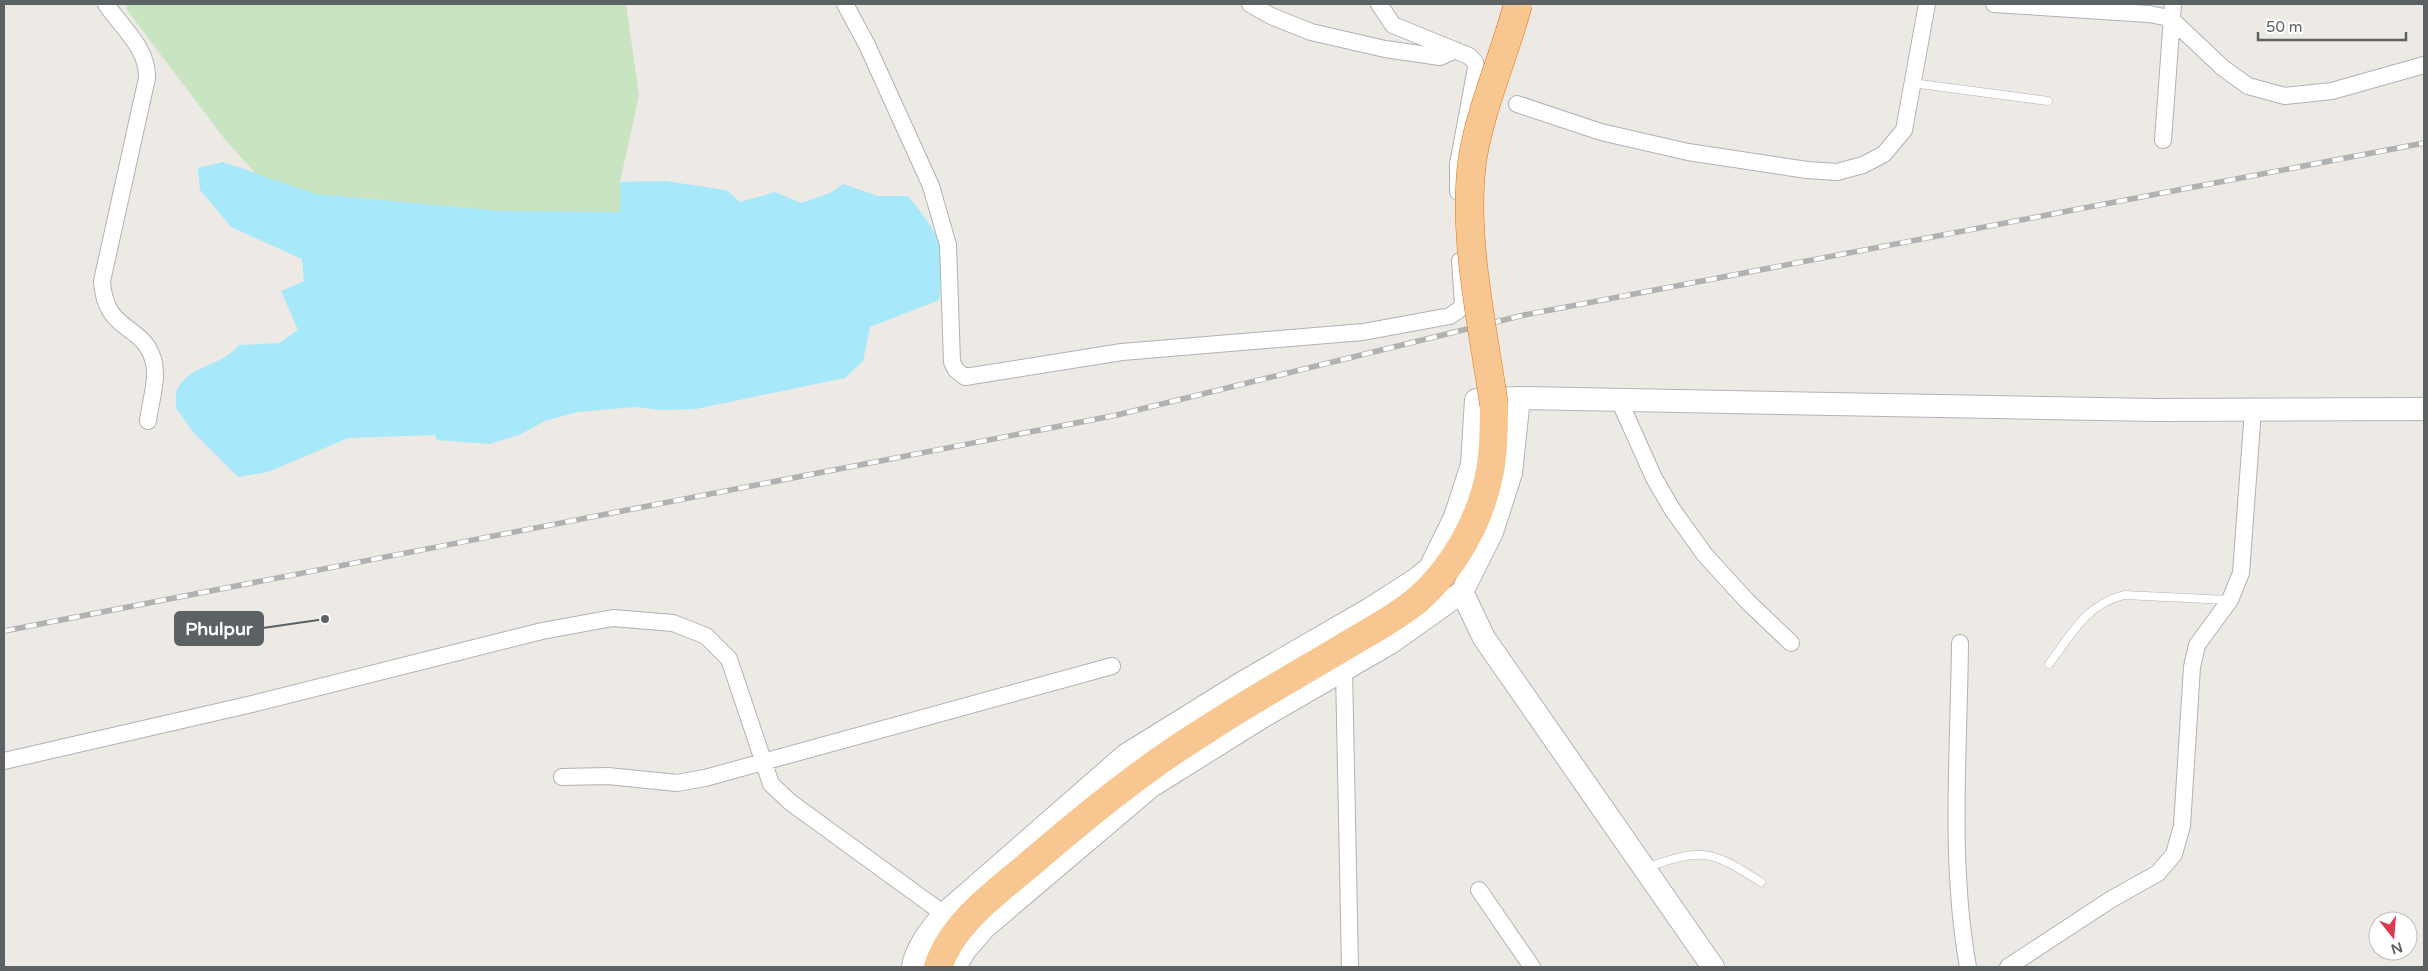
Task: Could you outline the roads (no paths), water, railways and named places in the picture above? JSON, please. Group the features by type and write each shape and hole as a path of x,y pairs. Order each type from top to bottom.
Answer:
{"highway":[{"path":"938,967 953,937 973,916 1080,821 1141,773 1205,730 1415,602 1438,578 1458,552 1482,501 1490,472 1494,440 1494,405 1473,250 1471,178 1480,129 1518,4"}],"main road":[{"path":"956,967 965,950 985,927 1150,788 1262,716 1390,643 1462,592 1492,532 1511,473 1520,398"},
{"path":"913,967 914,958 944,914 1126,755 1242,683 1386,598 1418,578 1430,568 1455,518 1472,465 1476,400 1520,398 2253,410 2424,409"},
{"path":"1462,592 1484,638 1713,967"},
{"path":"1440,609 1458,618 1484,638"}],"street":[{"path":"106,4 144,54 147,65 147,78 102,281 106,306 116,320 146,345 154,359 155,372 148,421"},
{"path":"845,4 867,45 931,186 948,246 952,362 956,370 965,377 1122,352 1363,332 1450,316 1460,309 1462,304 1457,233 1458,164 1476,68 1475,62 1469,56 1393,25 1379,4"},
{"path":"1250,4 1271,16 1312,32 1385,50 1440,57 1455,50"},
{"path":"1517,104 1600,132 1688,152 1807,170 1837,172 1863,165 1884,154 1904,130 1927,4"},
{"path":"1994,4 2056,6 2149,14 2172,11"},
{"path":"2172,11 2184,34 2223,68 2248,86 2285,96 2332,91 2424,65"},
{"path":"2163,140 2172,11"},
{"path":"1619,400 1654,478 1688,532 1705,555 1747,601 1792,643"},
{"path":"2008,967 2110,900 2158,873 2174,854 2182,826 2192,667 2196,645 2230,600 2241,573 2253,410"},
{"path":"4,761 252,704 542,631 613,618 673,623 706,636 729,659 762,763 773,786 790,802 944,914"},
{"path":"1960,643 1957,845 1961,915 1968,967"},
{"path":"562,777 608,776 677,783 705,778 1112,666"},
{"path":"1344,669 1350,967"},
{"path":"1479,890 1532,967"}],"lane":[{"path":"1912,83 2048,101"},
{"path":"2049,664 2088,612 2109,599 2124,595 2230,600"},
{"path":"1644,868 1680,856 1700,854 1722,858 1761,882"}],"water":[{"path":"223,162 316,194 502,211 620,212 620,182 665,181 726,190 740,202 775,192 801,203 830,193 843,184 878,196 908,196 924,216 937,238 941,252 939,300 870,327 863,361 845,378 696,409 660,410 635,407 577,412 545,421 519,435 489,444 437,440 435,435 348,438 268,472 238,477 193,432 176,408 177,390 183,380 232,352 239,345 279,343 298,330 281,291 304,281 302,259 231,227 200,190 198,168"}],"railway":[{"path":"4,631 1117,415 1524,315 2424,143"}],"place":[{"name":"Phulpur","path":"325,619"}]}
